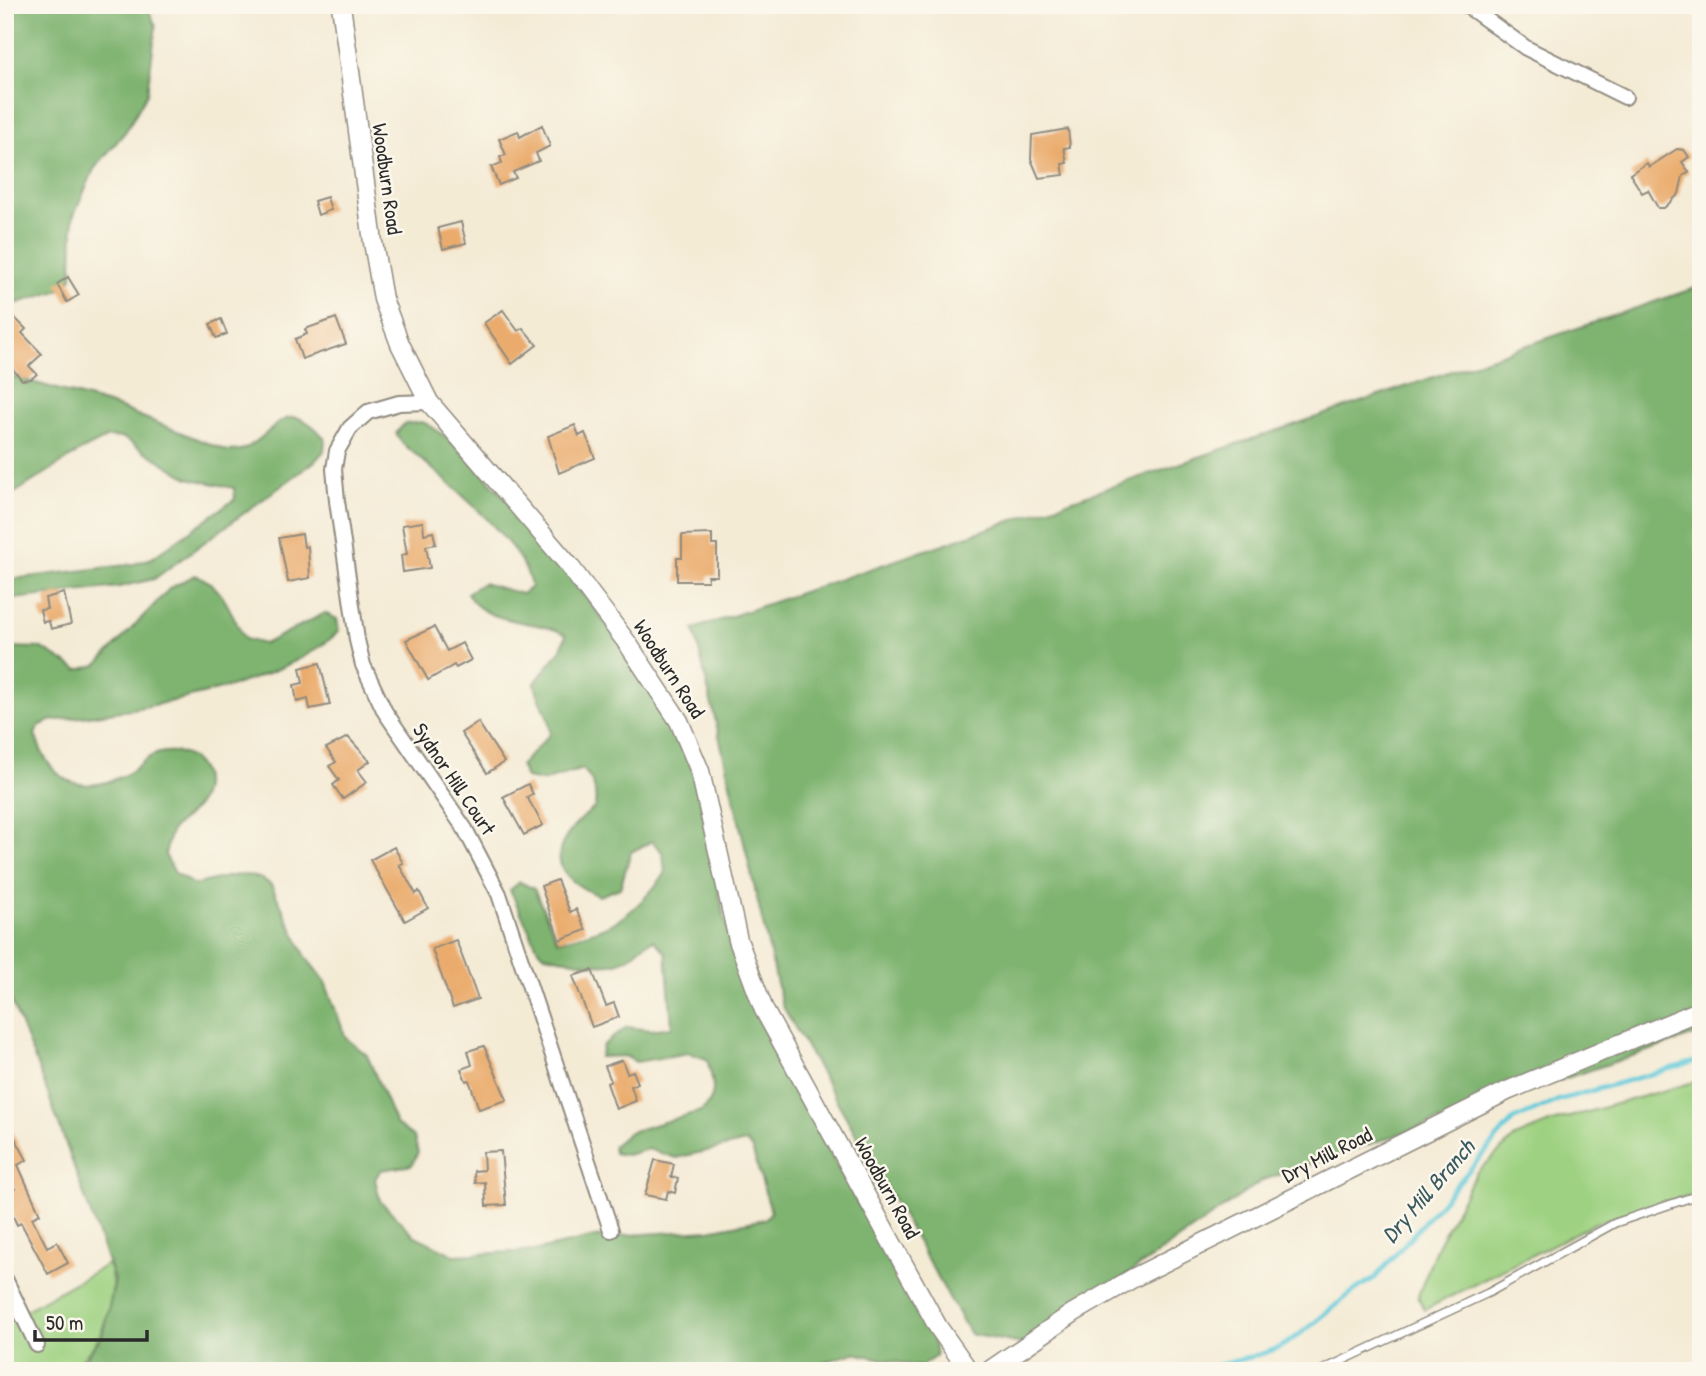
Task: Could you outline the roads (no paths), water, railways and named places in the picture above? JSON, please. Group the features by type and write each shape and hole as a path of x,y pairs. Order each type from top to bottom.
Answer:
{"street":[{"name":"Woodburn Road","path":"341,5 359,153 383,299 400,344 429,402 568,564 628,643 679,721 700,771 738,940 764,1010 938,1327 969,1371"},
{"path":"1466,5 1526,48 1625,97"},
{"name":"Sydnor Hill Court","path":"429,402 391,404 368,412 350,428 337,451 334,470 337,501 357,640 363,665 385,712 465,830 499,894 611,1230"},
{"name":"Dry Mill Road","path":"989,1371 1073,1313 1135,1277 1507,1091 1701,1010"},
{"path":"5,1279 37,1345"}],"lane":[{"path":"1320,1371 1488,1293 1615,1223 1701,1194"}],"waterway":[{"name":"Dry Mill Branch","path":"1196,1371 1284,1345 1351,1293 1375,1278 1513,1120 1559,1100 1701,1060"}]}
